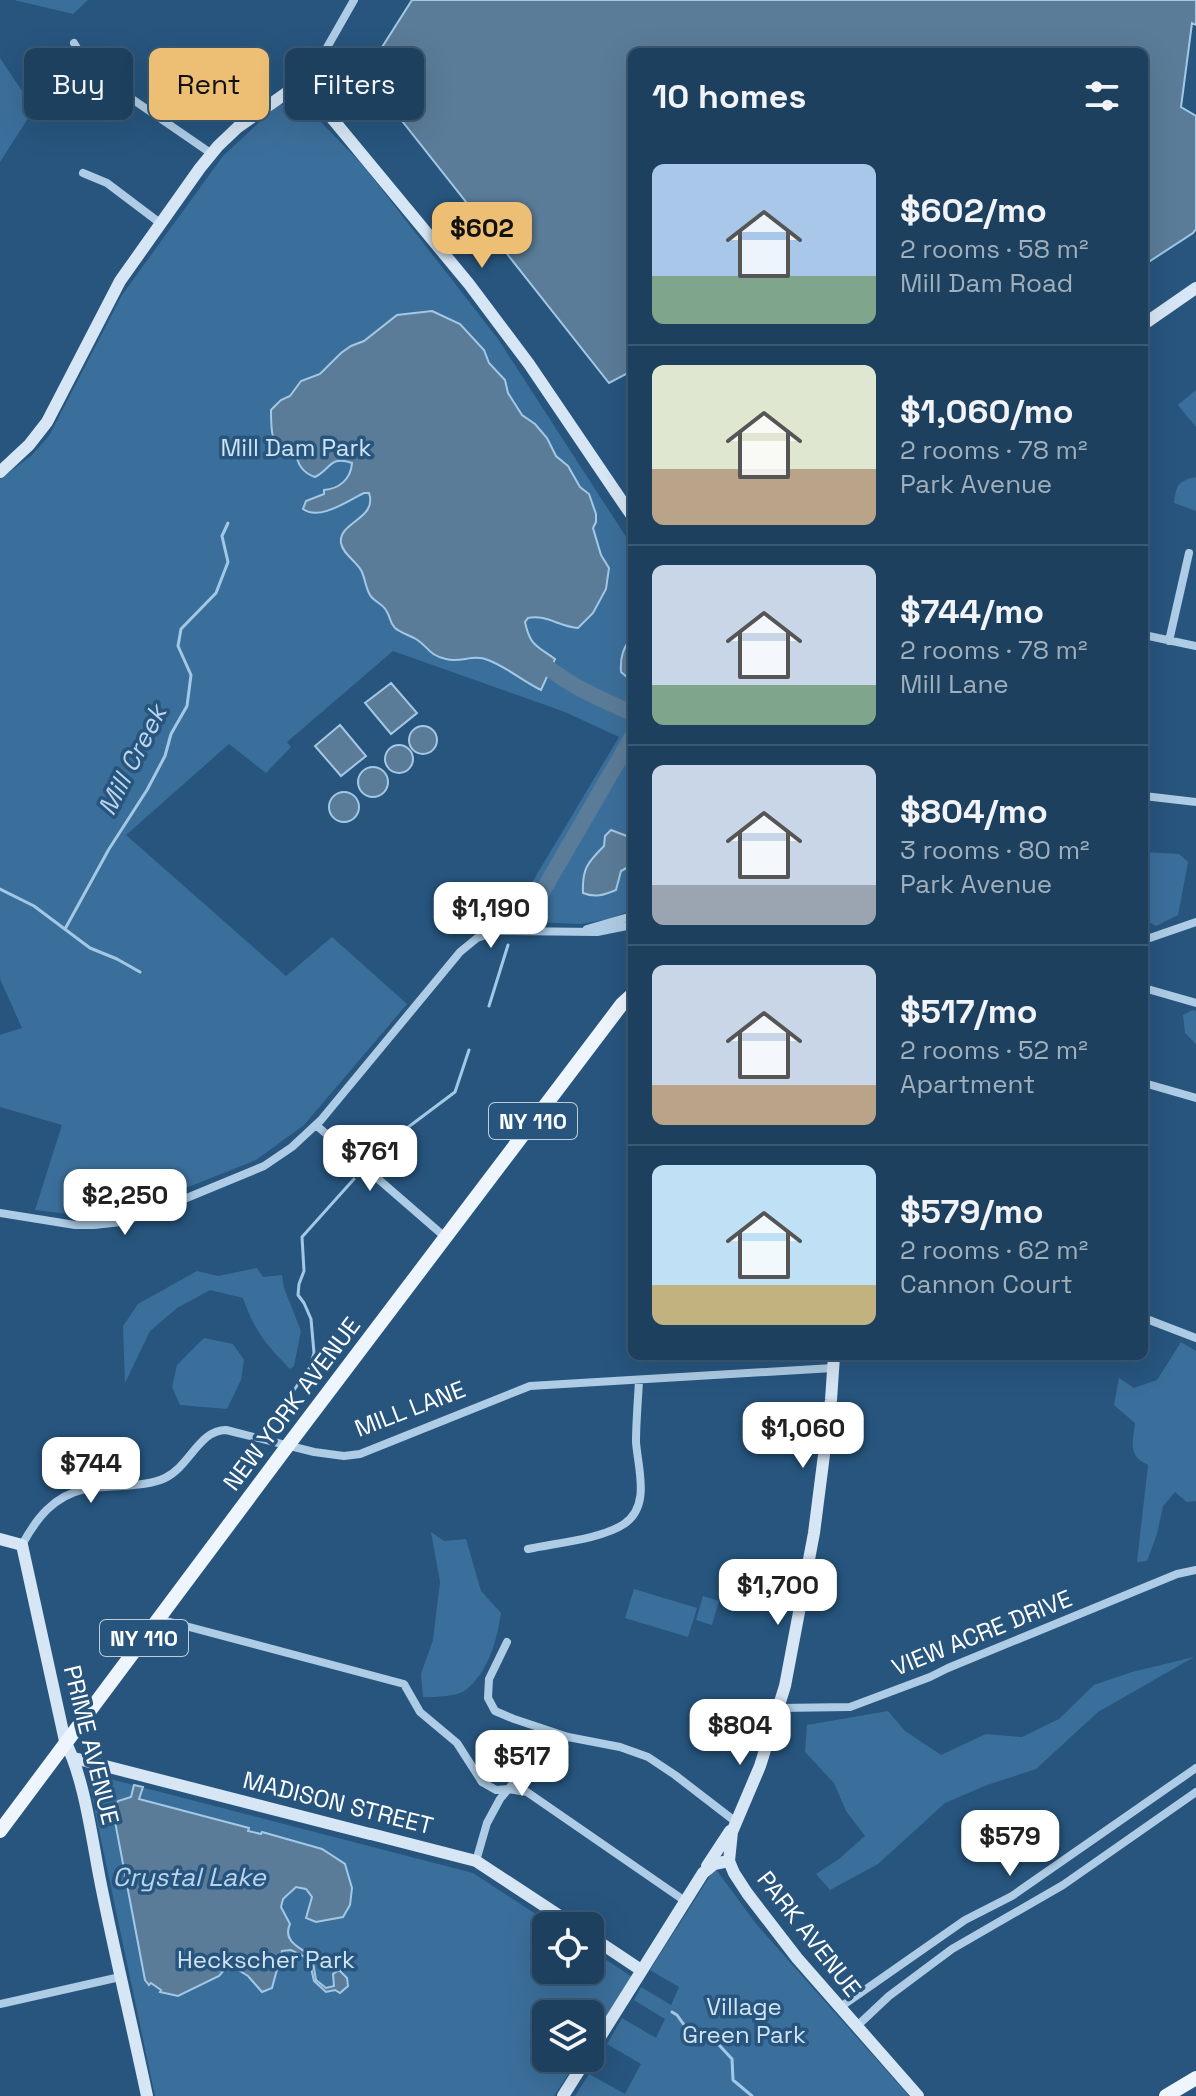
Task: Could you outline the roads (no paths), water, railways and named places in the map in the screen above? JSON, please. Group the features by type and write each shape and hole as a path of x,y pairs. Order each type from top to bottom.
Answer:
{"main road":[{"name":"NEW YORK AVENUE","path":"0,1831 445,1237 627,1000"},
{"path":"1166,2096 1196,2078"}],"street":[{"path":"326,48 354,0"},
{"path":"74,43 86,63 119,90 212,154"},
{"path":"0,472 29,445 47,422 114,290 160,223 212,154 249,118 285,94"},
{"path":"333,120 469,284 529,364 628,510"},
{"path":"83,173 107,183 160,223"},
{"path":"1148,321 1196,288"},
{"path":"1169,641 1189,553"},
{"path":"1148,636 1196,646"},
{"path":"1148,796 1196,802"},
{"path":"576,932 628,917"},
{"path":"1148,939 1196,922"},
{"path":"0,1213 75,1225 130,1220 256,1170 285,1152 316,1125 471,942 503,930 597,932 628,926"},
{"path":"1148,989 1196,1003"},
{"path":"1148,1084 1196,1098"},
{"path":"316,1125 445,1237"},
{"path":"1148,1320 1196,1338"},
{"name":"MILL LANE","path":"22,1545 43,1511 63,1498 84,1489 143,1484 163,1479 182,1467 206,1435 216,1430 344,1456 360,1454 530,1386 639,1380 834,1362"},
{"name":"PARK AVENUE","path":"834,1362 814,1533 787,1673 760,1766 729,1843 729,1861 767,1921 918,2096"},
{"path":"528,1549 604,1534 625,1524 634,1513 642,1486 636,1444 639,1380"},
{"path":"0,1539 22,1545"},
{"name":"PRIME AVENUE","path":"22,1545 65,1741 74,1758 147,2096"},
{"name":"VIEW ACRE DRIVE","path":"779,1708 850,1707 1177,1574 1196,1570"},
{"path":"159,1619 404,1684 420,1712 457,1743 482,1782 496,1790 527,1792 685,1901"},
{"path":"507,1642 489,1679 488,1698 495,1711 568,1737 620,1747 648,1757 736,1822 604,2030"},
{"path":"476,1861 480,1841 500,1799 530,1763 568,1737"},
{"name":"MADISON STREET","path":"74,1758 476,1861 554,1912"},
{"path":"839,2008 965,1920 1012,1896 1196,1768"},
{"path":"856,2027 889,1996 952,1949 1063,1885 1196,1792"},
{"path":"1074,1854 1086,1869"},
{"path":"703,1873 714,1864 729,1861"},
{"path":"991,1907 1001,1921"},
{"path":"604,1945 641,1970"},
{"path":"917,1955 927,1967"},
{"path":"0,2004 120,1977"},
{"path":"563,2096 578,2072"}],"water":[{"path":"412,0 1196,0 1196,25 1192,23 1181,107 1196,116 1196,229 1148,262 1148,48 628,48 628,373 609,383 401,120 424,120 424,48 382,48"},
{"path":"432,311 460,324 484,350 489,363 505,380 508,393 522,415 547,438 556,456 568,466 580,487 589,494 596,514 593,528 601,555 609,568 606,589 593,613 578,628 535,617 525,622 532,641 555,659 541,690 488,660 440,657 395,628 386,609 370,595 362,572 341,543 345,530 368,509 369,493 317,513 303,509 306,501 343,482 352,463 335,462 315,477 301,468 296,452 280,453 273,438 271,410 290,396 301,381 320,374 341,353 364,341 397,315"},
{"path":"628,643 628,678 621,672 624,649"},
{"path":"391,683 417,713 391,734 365,703"},
{"path":"340,725 366,756 341,776 315,746"},
{"path":"423,726 433,730 437,740 433,750 423,754 413,750 409,740 413,730"},
{"path":"399,745 409,749 413,759 409,769 399,773 389,769 385,759 389,749"},
{"path":"373,767 384,771 388,782 384,793 373,797 362,793 358,782 362,771"},
{"path":"344,792 355,796 359,807 355,818 344,822 333,818 329,807 333,796"},
{"path":"611,830 628,836 628,867 621,871 616,890 600,895 583,893 587,867 604,846 605,836"},
{"name":"Crystal Lake","path":"134,1785 143,1787 139,1799 322,1849 345,1864 352,1888 350,1905 343,1917 316,1922 306,1918 312,1897 306,1889 296,1887 283,1899 281,1907 290,1924 290,1939 312,1956 316,1980 326,1988 334,1986 333,1974 339,1970 347,1978 348,1986 340,1993 335,1990 326,1992 314,1981 309,1959 291,1950 282,1951 272,1988 262,1992 248,1976 235,1968 224,1970 219,1976 178,1996 160,1992 151,1983 149,1985 145,1980 113,1811 118,1801 131,1797"}],"waterway":[{"name":"Mill Creek","path":"65,929 109,849 147,790 165,756 171,734 187,706 191,675 178,646 181,629 216,593 228,562 222,536 228,523"},
{"name":"Mill Creek","path":"533,655 567,681 628,711"},
{"path":"527,918 628,744"},
{"name":"Mill Creek","path":"0,889 34,906 90,948 140,972"},
{"path":"489,1006 508,945"},
{"path":"383,1146 455,1092 469,1050"},
{"path":"269,1426 310,1367 314,1353 311,1319 298,1295 304,1271 302,1237 354,1179"},
{"path":"672,2012 692,2036 708,2033 732,2059 733,2080 752,2096"}],"park label":[{"name":"Mill Dam Park","path":"296,448"},
{"name":"Heckscher Park","path":"266,1960"},
{"name":"Village Green Park","path":"744,2021"}]}
